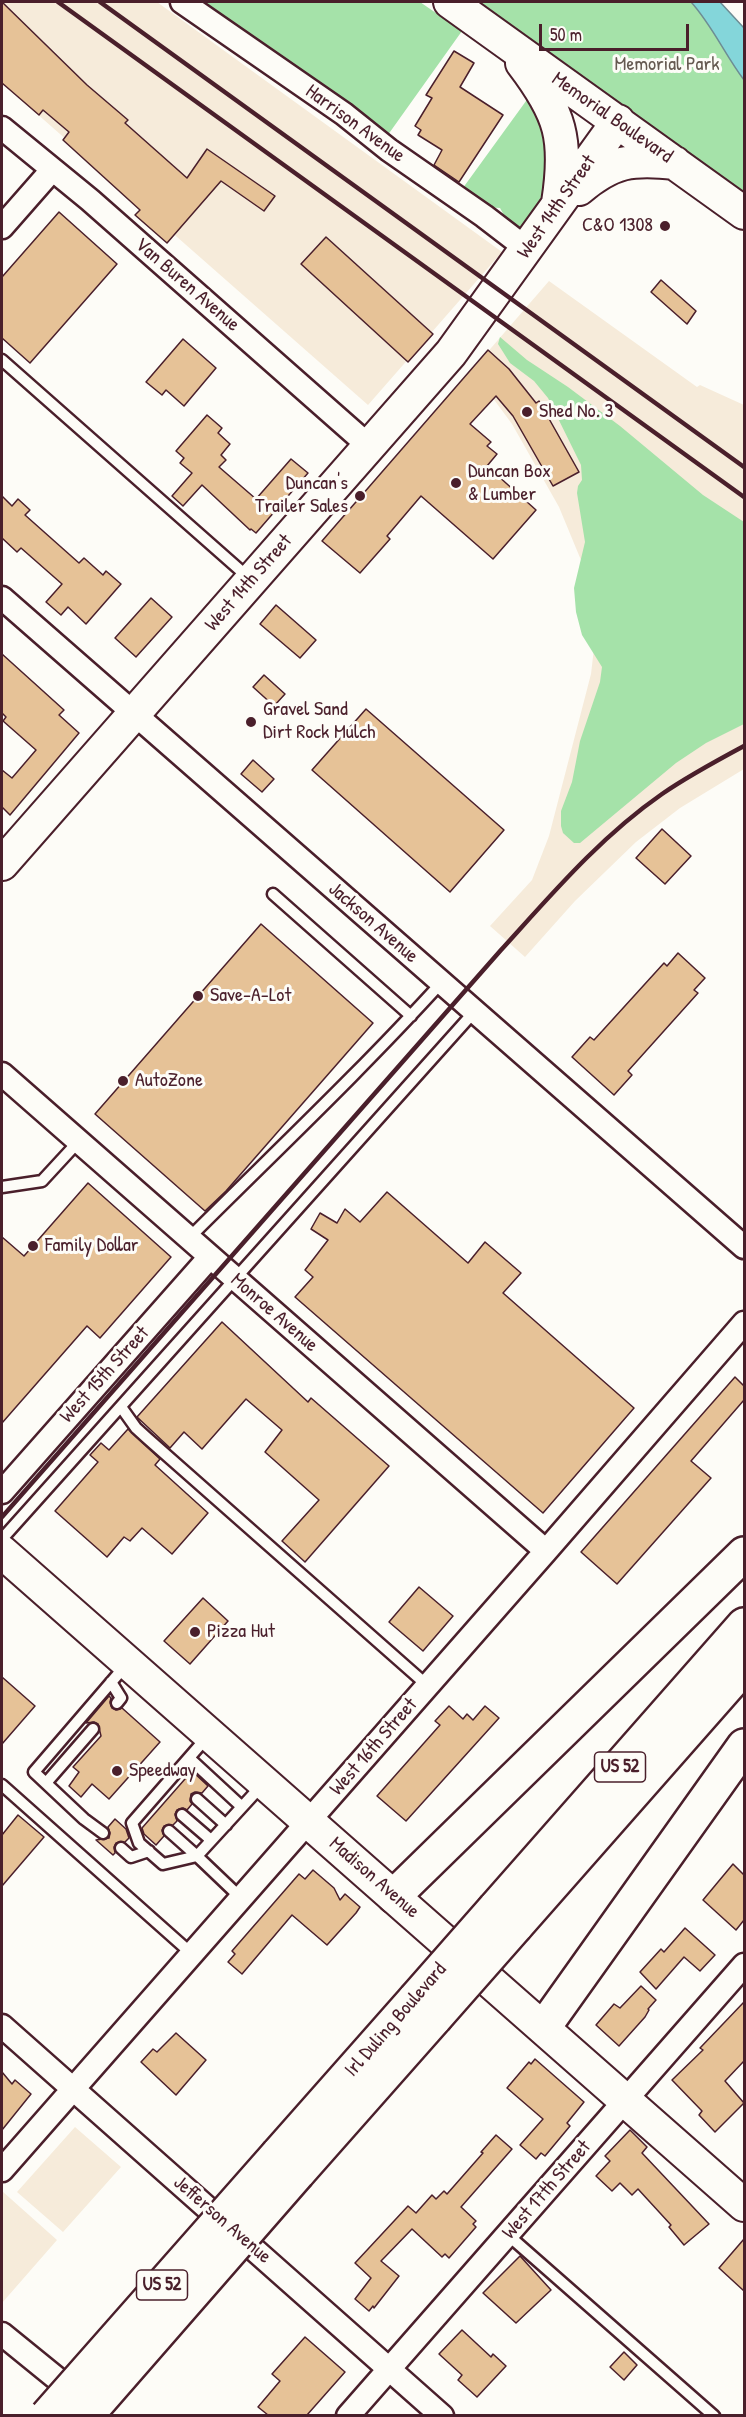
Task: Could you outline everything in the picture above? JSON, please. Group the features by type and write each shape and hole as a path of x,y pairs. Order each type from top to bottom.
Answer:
{"highway":[{"path":"394,1896 744,1554"},
{"name":"Irl Duling Boulevard","path":"47,2415 288,2163 425,2008 505,1917 744,1625"},
{"name":"Irl Duling Boulevard","path":"505,1917 744,1666"},
{"path":"544,2027 744,1746"},
{"name":"Irl Duling Boulevard","path":"86,2415 288,2163"}],"street":[{"name":"Harrison Avenue","path":"182,2 344,114 389,150 527,249"},
{"name":"Memorial Boulevard","path":"450,2 744,213"},
{"path":"507,43 538,83 559,125 563,146 563,167 557,207"},
{"name":"West 14th Street","path":"8,852 452,353 618,121"},
{"name":"Van Buren Avenue","path":"2,128 99,208 369,446"},
{"path":"557,207 609,167 626,161 675,163"},
{"path":"2,227 52,170"},
{"name":"Jackson Avenue","path":"2,598 744,1247"},
{"name":"Monroe Avenue","path":"2,1074 209,1258 546,1551"},
{"name":"West 15th Street","path":"2,1492 209,1258"},
{"name":"West 16th Street","path":"2,2170 744,1323"},
{"name":"Madison Avenue","path":"2,1552 120,1672 209,1734 744,2205"},
{"name":"West 17th Street","path":"348,2415 744,1965"},
{"name":"Jefferson Avenue","path":"2,2026 442,2415"},
{"path":"2,2334 102,2415"}],"lane":[{"path":"2,360 252,580"},
{"path":"273,894 411,1016"},
{"path":"188,1239 270,1160 314,1112 361,1069 441,983"},
{"path":"2,1539 474,1012"},
{"path":"2,1187 42,1181 78,1142"},
{"path":"121,1407 136,1428 147,1438 428,1686"},
{"path":"117,1703 121,1698 120,1672"},
{"path":"103,1833 84,1819 34,1772 120,1672"},
{"path":"46,1783 93,1729"},
{"path":"209,1734 189,1758 176,1781 148,1813 132,1822 139,1843 163,1864 197,1856 264,1782"},
{"path":"189,1758 242,1807"},
{"path":"2,1785 192,1954"},
{"path":"197,1799 226,1825"},
{"path":"182,1815 211,1840"},
{"path":"169,1831 241,1898"},
{"path":"121,1848 131,1857 149,1851"},
{"path":"508,2235 714,2415"}],"shaded area":[{"path":"2,2 157,2 502,252 368,405 2,83"},
{"path":"549,281 697,387 700,385 744,405 744,769 680,808 636,842 575,901 525,957 490,926 532,880 549,836 591,674 596,631 583,565 559,507 512,424 472,370"},
{"path":"75,2127 121,2167 63,2232 17,2192"},
{"path":"2,2191 57,2240 2,2303"}],"green space":[{"path":"190,2 420,2 462,31 385,139"},
{"name":"Memorial Park","path":"475,2 701,2 744,67 744,199"},
{"path":"534,90 549,118 548,194 521,235 510,226 500,208 486,207 460,192"},
{"path":"500,337 527,360 620,426 703,495 744,522 744,724 706,743 676,763 580,843 574,843 563,833 561,811 572,782 580,741 600,682 602,667 582,635 576,612 574,588 585,542 577,493 582,480 581,465 548,398 534,381 510,363 498,344"}],"water":[{"path":"691,2 720,2 744,28 744,80 705,20"}],"building":[{"path":"2,2 87,85 128,120 125,123 187,178 207,149 275,196 264,211 221,181 167,243 135,215 140,210 63,140 69,132 43,110 39,115 2,83"},
{"path":"454,51 474,63 460,87 503,115 459,182 434,165 442,150 418,135 421,130 415,126 432,98 426,95"},
{"path":"59,212 117,264 30,363 2,338 2,277"},
{"path":"326,237 433,334 408,362 301,264"},
{"path":"661,280 696,311 687,324 651,292"},
{"path":"183,339 216,368 184,406 166,390 162,395 146,382"},
{"path":"488,350 509,369 536,403 539,401 579,472 553,486 513,416 496,396 470,424 491,442 487,446 497,454 487,466 536,510 493,559 421,496 387,536 390,539 360,573 322,541"},
{"path":"207,415 222,428 218,433 230,444 221,455 226,460 219,467 256,499 291,459 308,473 256,533 202,485 183,506 172,496 192,473 180,463 184,458 176,451"},
{"path":"2,496 12,506 18,499 30,510 25,515 79,563 84,558 103,575 106,571 121,584 86,624 68,607 61,615 46,602 62,584 21,548 17,552 2,538"},
{"path":"151,598 172,617 136,657 115,638"},
{"path":"276,605 316,640 300,658 260,624"},
{"path":"2,654 64,710 59,715 79,733 10,815 2,807 2,770 12,778 36,750 3,721 6,717 2,713"},
{"path":"264,675 285,694 274,706 253,687"},
{"path":"366,709 504,830 450,892 312,770"},
{"path":"253,760 274,779 262,792 241,774"},
{"path":"662,829 691,856 665,884 636,858"},
{"path":"261,924 373,1023 226,1191 205,1211 95,1114"},
{"path":"678,953 705,978 694,990 698,993 628,1071 632,1075 614,1095 572,1057 590,1037 594,1040 664,963 667,966"},
{"path":"88,1183 171,1257 100,1338 87,1326 2,1423 2,1237 24,1256"},
{"path":"387,1192 468,1263 485,1242 521,1273 503,1293 634,1408 543,1513 295,1297 313,1277 305,1270 328,1240 311,1229 320,1213 337,1223 345,1209 360,1222"},
{"path":"222,1322 308,1402 311,1398 389,1466 305,1562 282,1541 319,1500 265,1452 282,1430 246,1399 202,1449 184,1432 170,1448 137,1417"},
{"path":"735,1377 744,1386 744,1400 691,1461 711,1478 617,1584 581,1552"},
{"path":"128,1429 160,1459 155,1465 208,1513 172,1554 142,1528 130,1541 124,1537 107,1557 55,1511 98,1462 90,1455 101,1443 109,1450"},
{"path":"419,1587 453,1616 423,1651 389,1622"},
{"name":"Pizza Hut","path":"203,1598 228,1621 190,1664 164,1641"},
{"path":"2,1677 35,1706 2,1744"},
{"path":"109,1696 112,1708 116,1710 122,1708 160,1742 109,1799 92,1784 81,1797 69,1786 79,1772 73,1767 101,1736 98,1724 86,1723"},
{"path":"449,1706 463,1719 467,1714 473,1720 485,1706 499,1718 406,1821 377,1796 440,1725 435,1721"},
{"path":"192,1771 208,1786 202,1793 191,1794 192,1804 187,1810 183,1808 177,1810 175,1814 177,1821 173,1825 164,1826 162,1830 164,1836 156,1845 144,1834 142,1828"},
{"path":"18,1815 44,1837 2,1886 2,1835"},
{"path":"115,1819 126,1829 129,1838 125,1842 116,1843 113,1855 96,1840 109,1838 108,1827"},
{"path":"733,1864 744,1875 744,1920 736,1930 703,1900"},
{"path":"313,1870 334,1888 340,1900 345,1894 360,1907 356,1913 327,1945 292,1915 242,1974 228,1962 235,1954 232,1951 299,1874 305,1879"},
{"path":"685,1928 715,1955 700,1971 684,1957 656,1989 640,1972 661,1949 664,1952"},
{"path":"641,1986 656,2000 648,2009 645,2017 619,2046 596,2025 614,2004 620,2008"},
{"path":"744,2002 744,2061 725,2081 744,2103 715,2132 699,2115 702,2111 672,2080 703,2050 700,2048"},
{"path":"176,2033 206,2060 176,2095 141,2062 153,2049 157,2052"},
{"path":"535,2059 584,2102 567,2123 570,2126 545,2156 541,2153 536,2159 520,2145 543,2119 507,2088 529,2062 531,2064"},
{"path":"2,2072 12,2084 15,2080 31,2094 2,2130"},
{"path":"630,2130 647,2147 642,2153 709,2224 684,2245 669,2227 671,2225 638,2189 632,2195 620,2183 612,2191 596,2176 610,2161 605,2156"},
{"path":"496,2135 512,2149 461,2207 476,2221 473,2224 476,2227 449,2258 445,2254 442,2257 412,2229 381,2261 399,2276 374,2308 373,2306 369,2311 355,2299 371,2278 355,2263 408,2206 416,2213 432,2195 436,2199 444,2191 447,2194"},
{"path":"744,2239 744,2291 719,2268"},
{"path":"520,2256 551,2290 516,2323 483,2293"},
{"path":"462,2330 491,2357 493,2354 506,2366 477,2397 458,2380 462,2375 439,2354"},
{"path":"305,2337 345,2372 307,2415 268,2415 258,2407 280,2381 272,2374"},
{"path":"624,2352 637,2365 624,2380 610,2367"}],"railway":[{"path":"58,2 744,497"},
{"path":"100,2 744,467"},
{"path":"2,1517 501,950 577,868 618,829 662,794 744,746"}],"place":[{"name":"C&O 1308","path":"665,226"},
{"name":"Shed No. 3","path":"527,412"},
{"name":"Duncan Box & Lumber","path":"456,483"},
{"name":"Duncan's Trailer Sales","path":"360,496"},
{"name":"Gravel Sand Dirt Rock Mulch","path":"251,722"},
{"name":"Save-A-Lot","path":"198,996"},
{"name":"AutoZone","path":"123,1081"},
{"name":"Family Dollar","path":"33,1246"},
{"name":"Pizza Hut","path":"195,1632"},
{"name":"Speedway","path":"117,1771"}]}
